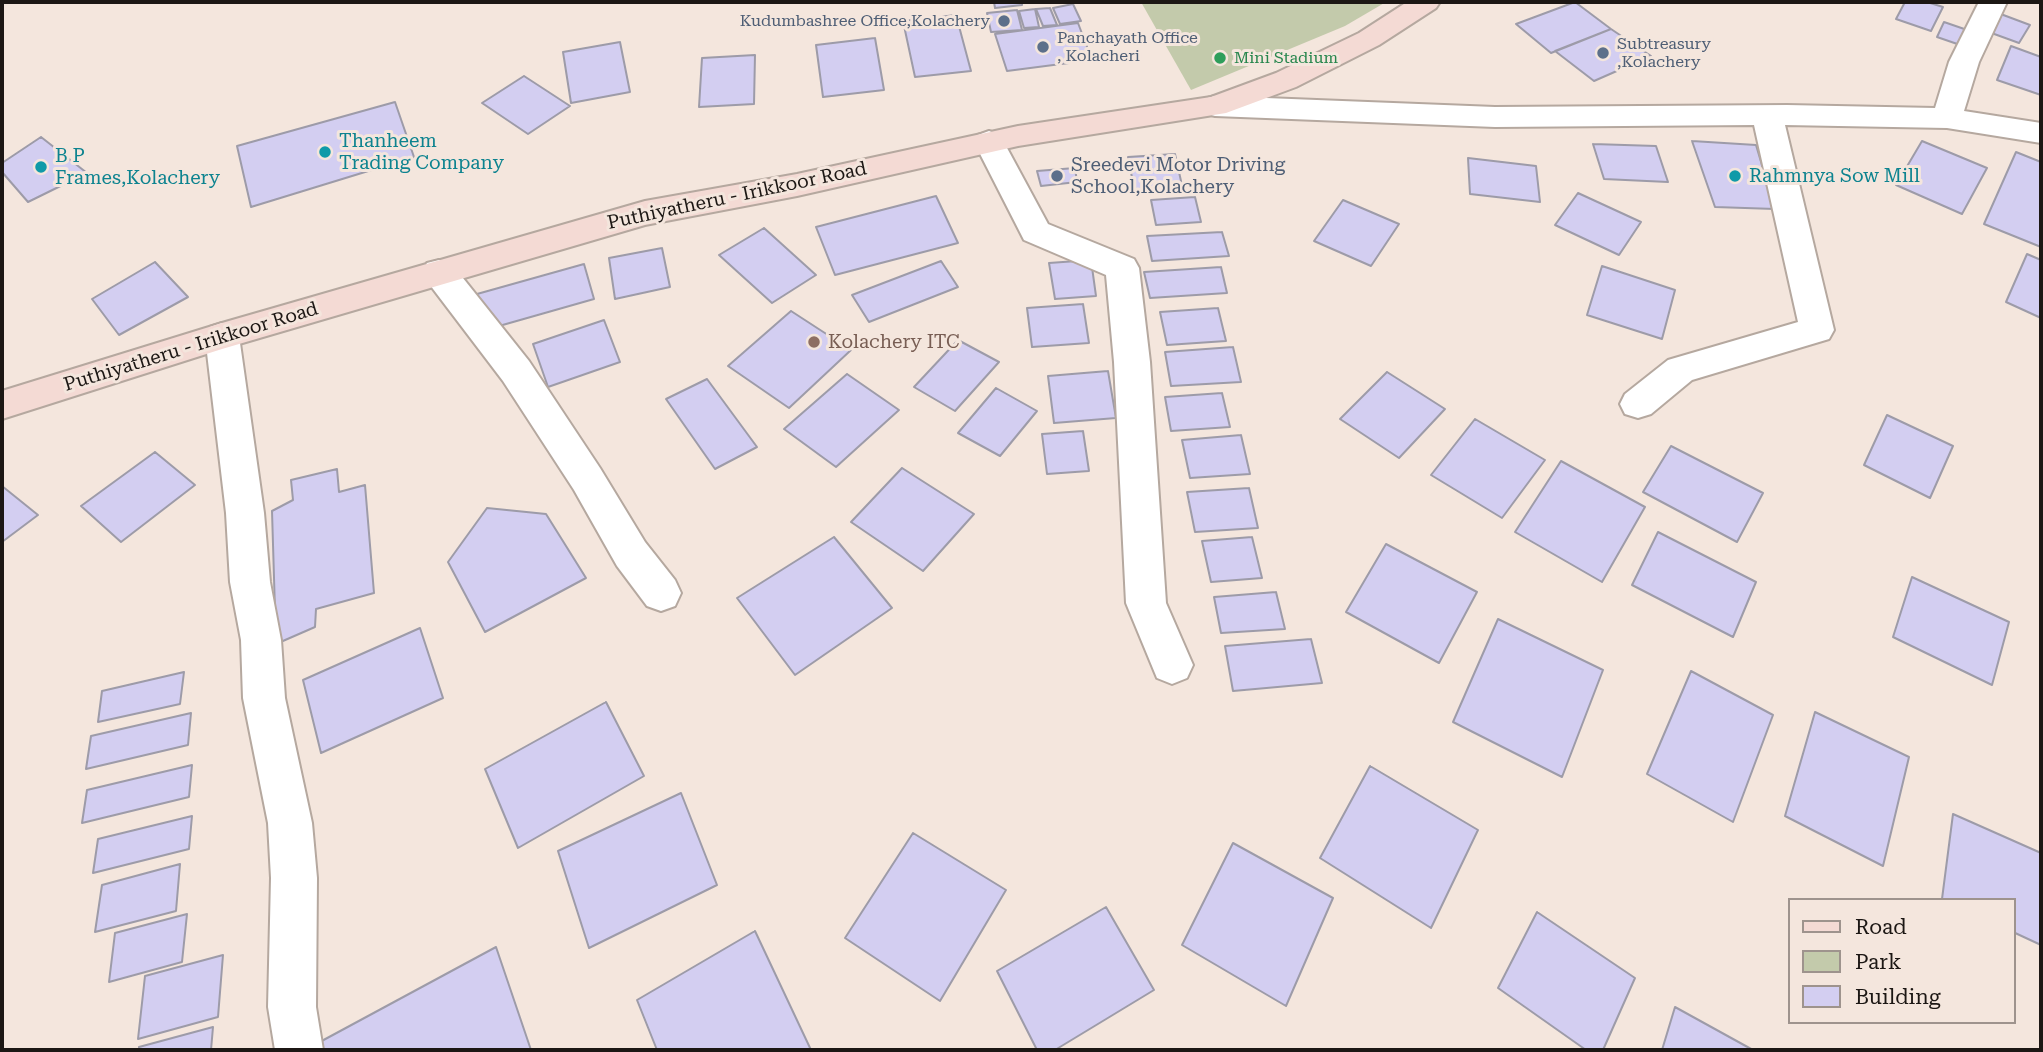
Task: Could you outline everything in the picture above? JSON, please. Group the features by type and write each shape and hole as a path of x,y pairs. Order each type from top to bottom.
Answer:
{"main road":[{"name":"Puthiyatheru - Irikkoor Road","path":"2,405 222,336 645,213 797,185 989,142 1215,106 1298,74 1369,39 1426,2"}],"street":[{"path":"1947,118 1964,62 1993,2"},
{"path":"1215,106 1496,117 1767,115 1947,118 2041,133"},
{"path":"1638,404 1680,370 1816,330 1767,115"},
{"path":"989,142 1036,232 1122,268 1132,362 1146,603 1172,665"},
{"path":"439,272 516,371 587,479 631,554 661,593"},
{"path":"222,336 245,513 250,582 261,640 264,698 290,823 294,878 292,1007 299,1050"}],"green space":[{"name":"Mini Stadium","path":"1141,2 1386,2 1345,26 1191,90"}],"building":[{"path":"994,2 1022,2 1022,5 995,8"},
{"path":"1575,2 1611,29 1551,53 1516,24"},
{"path":"1905,2 1927,2 1943,7 1931,31 1896,19"},
{"path":"1073,4 1081,21 1060,24 1053,8"},
{"path":"1050,8 1057,25 1043,26 1036,9"},
{"path":"1035,9 1039,27 1024,28 1019,11"},
{"name":"Kudumbashree Office,Kolachery","path":"1017,10 1022,30 991,32 987,13"},
{"path":"1998,13 2030,25 2019,43 1986,31"},
{"path":"956,15 971,71 915,77 903,21"},
{"path":"1944,22 1973,32 1966,47 1937,37"},
{"name":"Panchayath Office , Kolacheri","path":"1078,23 1092,60 1007,71 995,34"},
{"name":"Subtreasury ,Kolachery","path":"1611,29 1651,56 1594,81 1555,51"},
{"path":"875,38 884,90 823,97 816,45"},
{"path":"620,42 630,92 571,103 563,52"},
{"path":"2011,46 2041,57 2041,95 1997,80"},
{"path":"755,55 754,104 699,107 702,58"},
{"path":"524,76 570,106 528,134 482,103"},
{"name":"Thanheem Trading Company","path":"395,102 414,157 251,207 237,146"},
{"name":"B P Frames,Kolachery","path":"41,137 87,173 28,202 2,172 2,163"},
{"name":"Rahmnya Sow Mill","path":"1692,141 1756,145 1775,209 1715,207"},
{"path":"1922,141 1987,168 1962,214 1896,185"},
{"path":"1593,144 1656,146 1668,182 1604,179"},
{"path":"2016,152 2041,162 2041,247 1984,224"},
{"path":"1175,154 1183,190 1135,193 1128,157"},
{"path":"1468,158 1536,166 1540,202 1470,194"},
{"name":"Sreedevi Motor Driving School,Kolachery","path":"1075,168 1077,182 1041,186 1037,171"},
{"path":"1578,193 1641,222 1619,255 1555,225"},
{"path":"936,196 958,243 835,275 816,227"},
{"path":"1195,197 1201,222 1156,225 1151,200"},
{"path":"1343,200 1399,224 1371,266 1314,241"},
{"path":"764,228 816,275 772,303 719,255"},
{"path":"1222,232 1229,256 1152,261 1147,236"},
{"path":"662,248 670,287 615,299 609,258"},
{"path":"2027,254 2041,260 2041,318 2006,302"},
{"path":"1091,260 1096,296 1055,299 1049,263"},
{"path":"941,261 958,287 869,322 852,295"},
{"path":"155,262 188,297 119,335 92,299"},
{"path":"584,264 594,299 485,330 477,294"},
{"path":"1602,266 1675,290 1662,339 1587,315"},
{"path":"1221,267 1227,293 1150,298 1144,272"},
{"path":"1083,304 1089,343 1032,347 1027,308"},
{"path":"1218,308 1226,341 1167,345 1160,312"},
{"path":"791,311 851,350 789,408 728,366"},
{"path":"604,320 620,362 548,387 533,344"},
{"path":"958,340 999,362 955,411 914,387"},
{"path":"1233,347 1241,382 1171,386 1165,352"},
{"path":"1108,371 1116,418 1054,423 1048,376"},
{"path":"1387,372 1445,409 1399,458 1340,419"},
{"path":"847,374 899,410 836,467 784,429"},
{"path":"707,379 757,447 715,469 666,399"},
{"path":"996,388 1037,411 1000,456 958,433"},
{"path":"1222,393 1230,427 1171,431 1165,397"},
{"path":"1887,415 1953,446 1930,498 1864,465"},
{"path":"1475,419 1545,460 1502,518 1431,475"},
{"path":"1083,431 1089,471 1047,474 1042,434"},
{"path":"1241,435 1250,474 1190,478 1182,440"},
{"path":"1671,446 1763,493 1737,542 1643,492"},
{"path":"155,452 195,485 121,542 81,506"},
{"path":"1561,461 1645,507 1602,582 1515,532"},
{"path":"902,468 974,514 923,571 851,522"},
{"path":"337,469 339,492 365,485 374,593 316,609 315,627 276,644 272,511 293,500 291,480"},
{"path":"2,486 38,515 2,542"},
{"path":"1249,488 1258,528 1195,532 1187,492"},
{"path":"487,508 546,514 586,578 485,632 448,562"},
{"path":"1658,532 1756,582 1733,637 1632,585"},
{"path":"834,537 892,608 795,675 737,598"},
{"path":"1252,537 1262,578 1211,582 1202,541"},
{"path":"1386,544 1477,592 1439,663 1346,612"},
{"path":"1912,577 2009,622 1992,685 1893,637"},
{"path":"1276,592 1285,629 1221,633 1214,597"},
{"path":"1498,619 1603,670 1562,777 1453,722"},
{"path":"420,628 443,698 321,753 303,680"},
{"path":"1311,639 1322,683 1233,691 1225,646"},
{"path":"1691,671 1773,715 1733,822 1647,774"},
{"path":"184,672 180,704 98,722 102,691"},
{"path":"606,702 644,776 518,848 485,769"},
{"path":"1815,712 1909,757 1883,866 1785,816"},
{"path":"191,713 188,745 86,769 91,736"},
{"path":"192,765 189,797 82,823 87,790"},
{"path":"1370,766 1478,830 1431,928 1320,858"},
{"path":"681,793 717,885 589,948 558,851"},
{"path":"1953,814 2041,853 2041,945 2015,933 2015,898 1942,898"},
{"path":"192,816 189,849 93,873 98,839"},
{"path":"913,833 1006,890 940,1001 845,938"},
{"path":"1233,843 1333,898 1286,1006 1182,945"},
{"path":"180,864 176,911 95,932 102,885"},
{"path":"1106,907 1154,990 1055,1050 1037,1050 997,971"},
{"path":"1537,912 1635,978 1603,1050 1586,1050 1498,988"},
{"path":"187,914 182,962 109,982 115,933"},
{"path":"755,931 811,1050 657,1050 637,1000"},
{"path":"496,947 531,1050 305,1050"},
{"path":"223,955 218,1017 138,1039 145,976"},
{"path":"1675,1007 1753,1050 1662,1050"},
{"path":"213,1027 211,1050 139,1050 139,1047"}],"place":[{"name":"Kudumbashree Office,Kolachery","path":"1004,21"},
{"name":"Panchayath Office , Kolacheri","path":"1043,47"},
{"name":"Subtreasury ,Kolachery","path":"1603,53"},
{"name":"Mini Stadium","path":"1220,58"},
{"name":"Thanheem Trading Company","path":"325,152"},
{"name":"B P Frames,Kolachery","path":"41,167"},
{"name":"Sreedevi Motor Driving School,Kolachery","path":"1057,176"},
{"name":"Rahmnya Sow Mill","path":"1735,176"},
{"name":"Kolachery ITC","path":"814,342"}]}
